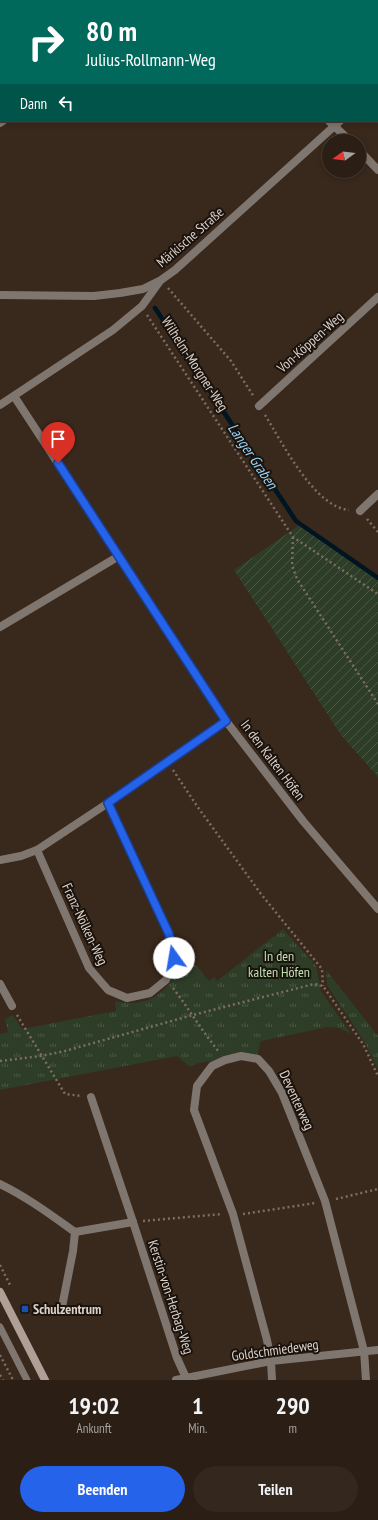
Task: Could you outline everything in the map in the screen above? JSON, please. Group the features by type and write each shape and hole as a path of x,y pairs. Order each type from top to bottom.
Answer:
{"street":[{"path":"335,123 344,134"},
{"name":"Märkische Straße","path":"0,295 94,296 143,289 161,280 175,270 335,123"},
{"path":"366,157 378,170"},
{"path":"0,405 113,330 142,306 161,280"},
{"name":"Von-Köppen-Weg","path":"259,406 378,297"},
{"name":"In den Kalten Höfen","path":"14,396 226,721 303,821 378,909"},
{"path":"360,511 378,494"},
{"path":"0,627 119,556"},
{"path":"0,860 21,856 37,850 108,803 226,721"},
{"path":"108,803 169,934 174,958 166,980"},
{"name":"Franz-Nölken-Weg","path":"37,850 89,968 108,990 127,998 150,993 166,980"},
{"path":"0,984 12,1006"},
{"name":"Deventerweg","path":"272,1380 271,1361 267,1340 233,1214 194,1110 197,1086 212,1066 225,1060 241,1056 258,1059 269,1071 282,1093 325,1201 364,1351 366,1380"},
{"name":"Kerstin-von-Herbag-Weg","path":"91,1097 177,1358 186,1379"},
{"path":"0,1184 16,1192 75,1232 133,1222"},
{"path":"61,1312 73,1251 75,1232"},
{"path":"0,1292 45,1380"},
{"name":"Goldschmiedeweg","path":"176,1380 271,1361 378,1350"}],"lane":[{"path":"0,1328 28,1380"}],"path":[{"name":"Wilhelm-Morgner-Weg","path":"142,306 294,536"},
{"path":"294,536 378,594"},
{"path":"294,536 292,565 297,579 378,704"},
{"path":"167,762 196,806 261,894 322,969 323,986 363,1044 378,1076"},
{"path":"166,980 193,1014 200,1028 225,1060"},
{"path":"0,1061 41,1056 65,1051 193,1014 314,984 323,986"},
{"path":"12,1006 65,1094 91,1097"},
{"path":"133,1222 233,1214 325,1201 378,1189"},
{"path":"0,1355 13,1380"},
{"path":"0,1375 3,1380"}],"green space":[{"path":"301,524 378,578 378,777 341,735 234,570"},
{"name":"In den kalten Höfen","path":"283,929 316,966 321,991 351,1034 339,1028 328,1027 261,1041 257,1056 240,1052 226,1055 213,1061 197,1063 190,1067 177,1056 0,1090 0,1034 8,1032 5,1019 13,1015 22,1029 116,1011 115,1001 131,1003 142,1002 157,995 168,985 180,963 196,965 209,981 214,977 217,981"},
{"path":"326,970 378,1036 378,1069 364,1041 327,985"}],"waterway":[{"name":"Langer Graben","path":"155,308 296,521 378,578"}],"place":[{"name":"Schulzentrum","path":"25,1309"}],"route":[{"path":"58,463 226,721 108,803 169,934 174,958"}]}
